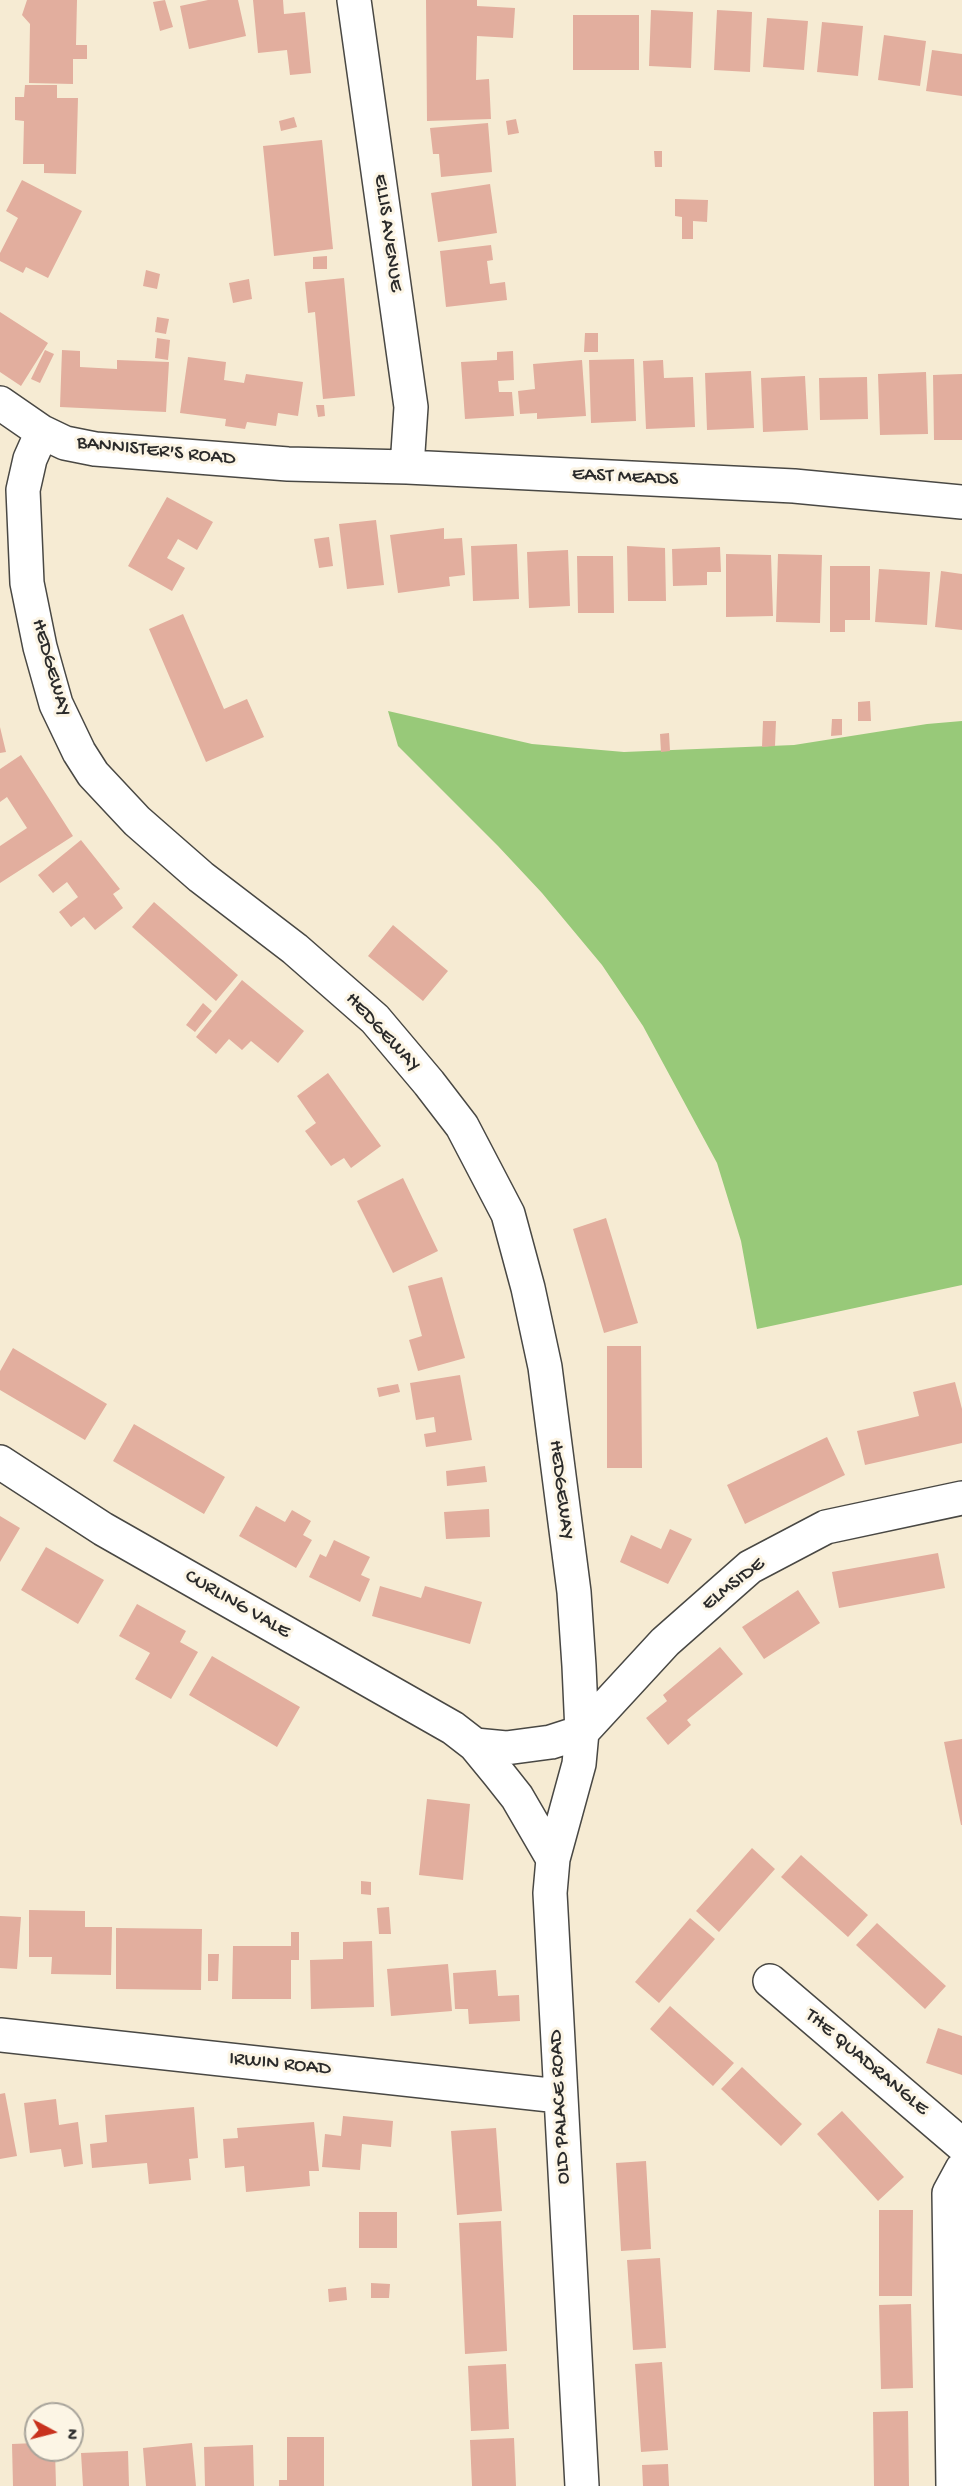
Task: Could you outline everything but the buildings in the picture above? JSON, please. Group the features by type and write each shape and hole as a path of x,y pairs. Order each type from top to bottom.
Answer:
{"street":[{"name":"ELLIS AVENUE","path":"354,0 411,407 407,467"},
{"name":"BANNISTER'S ROAD","path":"0,403 42,432 65,443 95,449 288,464"},
{"name":"HEDGEWAY","path":"42,432 30,459 23,490 27,583 40,647 56,704 79,752 93,774 137,821 201,877 295,949 375,1019 462,1126 508,1214 528,1288 544,1367 574,1592 582,1732"},
{"name":"EAST MEADS","path":"288,464 407,467 794,486 962,502"},
{"name":"CURLING VALE","path":"0,1462 103,1529 428,1713 475,1745 517,1797 554,1859"},
{"name":"ELMSIDE","path":"582,1732 665,1642 750,1568 826,1527 962,1498"},
{"name":"CURLING VALE","path":"475,1745 506,1748 551,1742 582,1732"},
{"name":"OLD PALACE ROAD","path":"582,1732 579,1764 554,1859 550,1893 559,2096 582,2486"},
{"name":"THE QUADRANGLE","path":"770,1981 962,2145"},
{"name":"IRWIN ROAD","path":"0,2035 559,2096"},
{"path":"953,2486 949,2193 962,2169"}],"green space":[{"path":"388,711 532,744 624,752 794,745 927,724 962,721 962,1285 757,1329 741,1241 717,1163 643,1026 602,965 542,893 398,746"}]}
